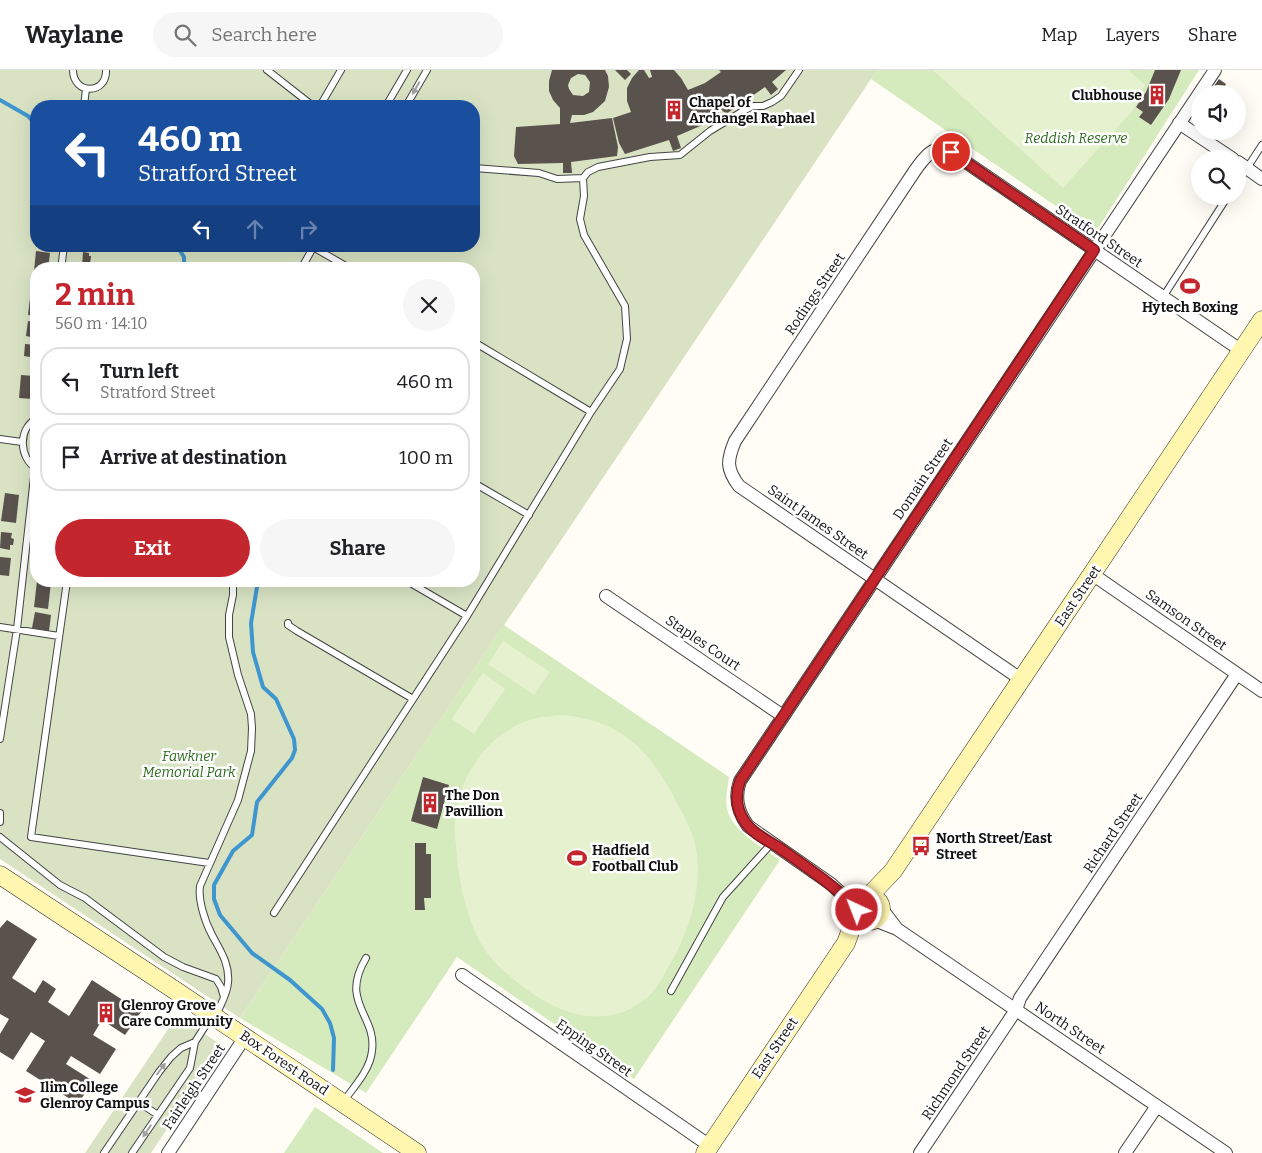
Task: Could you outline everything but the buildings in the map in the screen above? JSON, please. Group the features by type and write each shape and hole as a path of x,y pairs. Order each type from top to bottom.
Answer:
{"street":[{"name":"Domain Street","path":"869,908 748,826 739,812 737,796 740,781 1215,70"},
{"path":"1179,123 1220,150"},
{"name":"Stratford Street","path":"939,148 951,152 1242,351"},
{"name":"Rodings Street","path":"728,466 730,453 735,441 916,169 929,152 939,148"},
{"path":"1246,168 1262,179"},
{"name":"East Street","path":"707,1149 1262,320"},
{"name":"Saint James Street","path":"728,466 731,474 740,486 1022,680"},
{"name":"Samson Street","path":"1092,574 1262,691"},
{"name":"Staples Court","path":"606,596 783,716"},
{"name":"Richard Street","path":"1016,1010 1020,998 1237,674"},
{"name":"Box Forest Road","path":"0,875 417,1153"},
{"name":"North Street","path":"869,908 1226,1153"},
{"name":"Epping Street","path":"462,975 707,1149"},
{"name":"Richmond Street","path":"920,1153 1016,1010"},
{"name":"Fairleigh Street","path":"168,1153 245,1037"},
{"path":"1125,1153 1157,1106"}],"lane":[{"path":"73,70 76,83 86,89 92,89 102,84 105,80 106,70"},
{"path":"267,70 305,100"},
{"path":"324,100 341,70"},
{"path":"390,100 407,70"},
{"path":"410,100 427,70"},
{"path":"274,913 467,616 591,412 620,368 627,339 625,306 584,235 580,219 584,196 583,178 588,172 598,167 650,157 680,155 710,130 753,106 763,106 781,96 798,70"},
{"path":"85,100 86,89"},
{"path":"1246,161 1262,145"},
{"path":"480,168 539,172 557,179 583,178"},
{"path":"1163,296 1222,205"},
{"path":"324,252 340,262"},
{"path":"480,346 591,412"},
{"path":"30,424 22,442 27,459 30,462"},
{"path":"0,439 22,442"},
{"path":"480,486 529,515"},
{"path":"0,739 17,629 30,519"},
{"path":"66,587 31,837 209,863"},
{"path":"132,1153 190,1068 195,1042 214,1016 224,998 228,981 227,965 209,928 198,894 201,881 238,800 251,751 251,714 236,667 229,636 229,615 233,587"},
{"path":"417,587 467,616"},
{"path":"288,623 297,631 414,699"},
{"path":"0,627 29,633 60,636"},
{"path":"0,813 0,822"},
{"path":"0,837 60,885 85,898 164,957 183,967 216,979 221,987 224,998"},
{"path":"671,991 723,897 772,843"},
{"path":"342,1103 360,1078 369,1063 372,1053 372,1034 361,1010 356,985 358,974 366,958"},
{"path":"104,1153 171,1057 181,1048 195,1042"},
{"path":"138,1102 158,1115"}],"green space":[{"name":"Fawkner Memorial Park","path":"0,70 877,70 240,1018 0,859"},
{"name":"Reddish Reserve","path":"877,70 1199,70 1095,233 871,79"},
{"path":"933,70 1128,70 1145,85 1133,110 1063,188"},
{"path":"504,625 729,777 726,801 730,817 742,832 780,860 634,1079 457,957 366,1093 240,1018"},
{"path":"503,641 550,672 534,695 488,664"},
{"path":"483,673 505,689 474,734 452,719"},
{"name":"Hadfield Football Club","path":"563,715 584,718 603,724 633,742 646,755 668,786 681,810 696,848 697,880 692,912 674,957 659,983 647,998 628,1010 612,1015 596,1017 580,1015 549,1004 503,970 487,952 478,938 467,908 459,877 455,821 463,786 471,769 481,754 508,730 524,722 542,717"},
{"path":"177,1016 223,1046 151,1153 85,1153"},
{"path":"315,1107 383,1153 284,1153"}],"waterway":[{"path":"0,100 30,118"},
{"path":"181,252 184,257 184,262"},
{"path":"257,587 251,623 253,652 263,687 276,699 294,739 295,750 292,758 257,802 252,835 233,851 214,885 214,899 220,915 252,953 290,980 322,1009 330,1023 334,1038 333,1070"}],"place":[{"name":"Clubhouse","path":"1157,95"},
{"name":"Chapel of Archangel Raphael","path":"674,110"},
{"name":"Hytech Boxing","path":"1190,286"},
{"name":"The Don Pavillion","path":"430,803"},
{"name":"North Street/East Street","path":"921,846"},
{"name":"Hadfield Football Club","path":"577,858"},
{"name":"Glenroy Grove Care Community","path":"106,1013"},
{"name":"Ilim College Glenroy Campus","path":"25,1095"}],"route":[{"path":"857,910 831,884 748,826 739,812 737,796 740,781 1094,250 951,152"}]}
